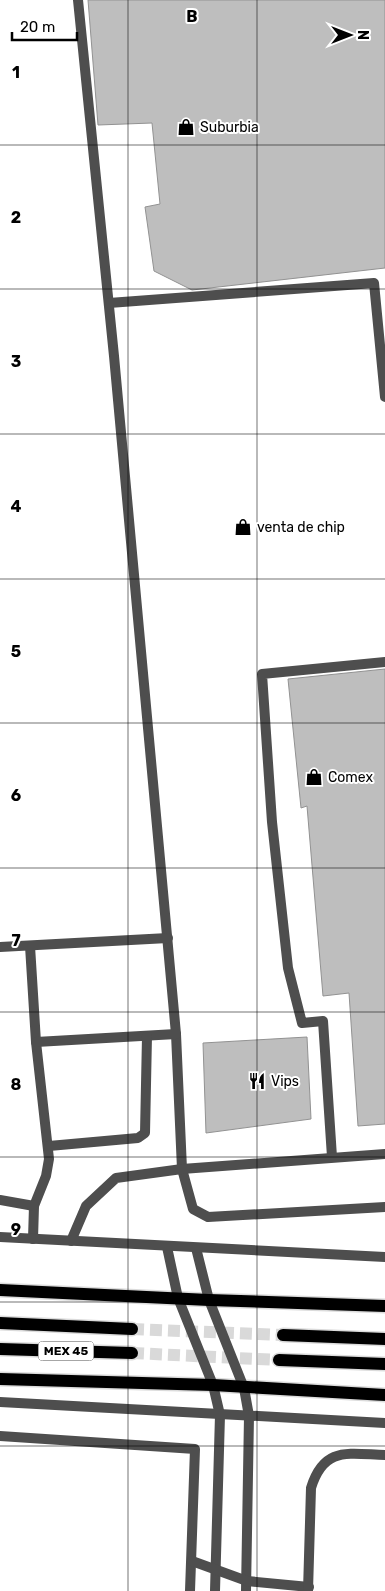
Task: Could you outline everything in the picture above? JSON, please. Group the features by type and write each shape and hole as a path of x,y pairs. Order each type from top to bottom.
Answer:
{"main road":[{"path":"0,1290 385,1306"},
{"name":"MEX 45","path":"0,1323 132,1329"},
{"path":"283,1335 385,1339"},
{"name":"MEX 45","path":"0,1349 132,1352"},
{"path":"279,1360 385,1364"},
{"path":"0,1379 213,1385 385,1395"}],"street":[{"path":"78,0 109,303 168,938 176,1034 182,1169 193,1209 208,1217 385,1207"},
{"path":"109,303 374,283 385,397"},
{"path":"332,1157 323,1021 302,1023 288,968 272,822 262,674 385,662"},
{"path":"0,947 168,938"},
{"path":"30,946 36,1042 49,1146 46,1176 34,1206 33,1239"},
{"path":"36,1042 176,1034"},
{"path":"49,1146 138,1138 144,1133 147,1036"},
{"path":"71,1241 86,1206 116,1178 182,1169 385,1154"},
{"path":"0,1200 34,1206"},
{"path":"0,1237 385,1257"},
{"path":"167,1247 178,1298 213,1385 220,1415 215,1591"},
{"path":"196,1248 209,1300 244,1388 249,1416 246,1586"},
{"path":"0,1402 385,1423"},
{"path":"0,1436 195,1449 190,1591"},
{"path":"192,1561 216,1569 246,1586 308,1589 311,1488 316,1473 332,1456 343,1453 385,1455"}],"building":[{"path":"88,0 385,0 385,268 192,290 154,271 145,207 160,204 152,123 98,125"},
{"path":"385,669 385,1124 358,1126 349,993 323,996 307,806 301,808 288,679"},
{"name":"Vips","path":"307,1037 311,1119 206,1133 203,1043"}],"tunnel":[{"path":"132,1329 283,1335"},
{"path":"132,1353 279,1360"}],"place":[{"name":"Suburbia","path":"186,127"},
{"name":"venta de chip","path":"243,527"},
{"name":"Comex","path":"314,777"},
{"name":"Vips","path":"257,1081"}]}
